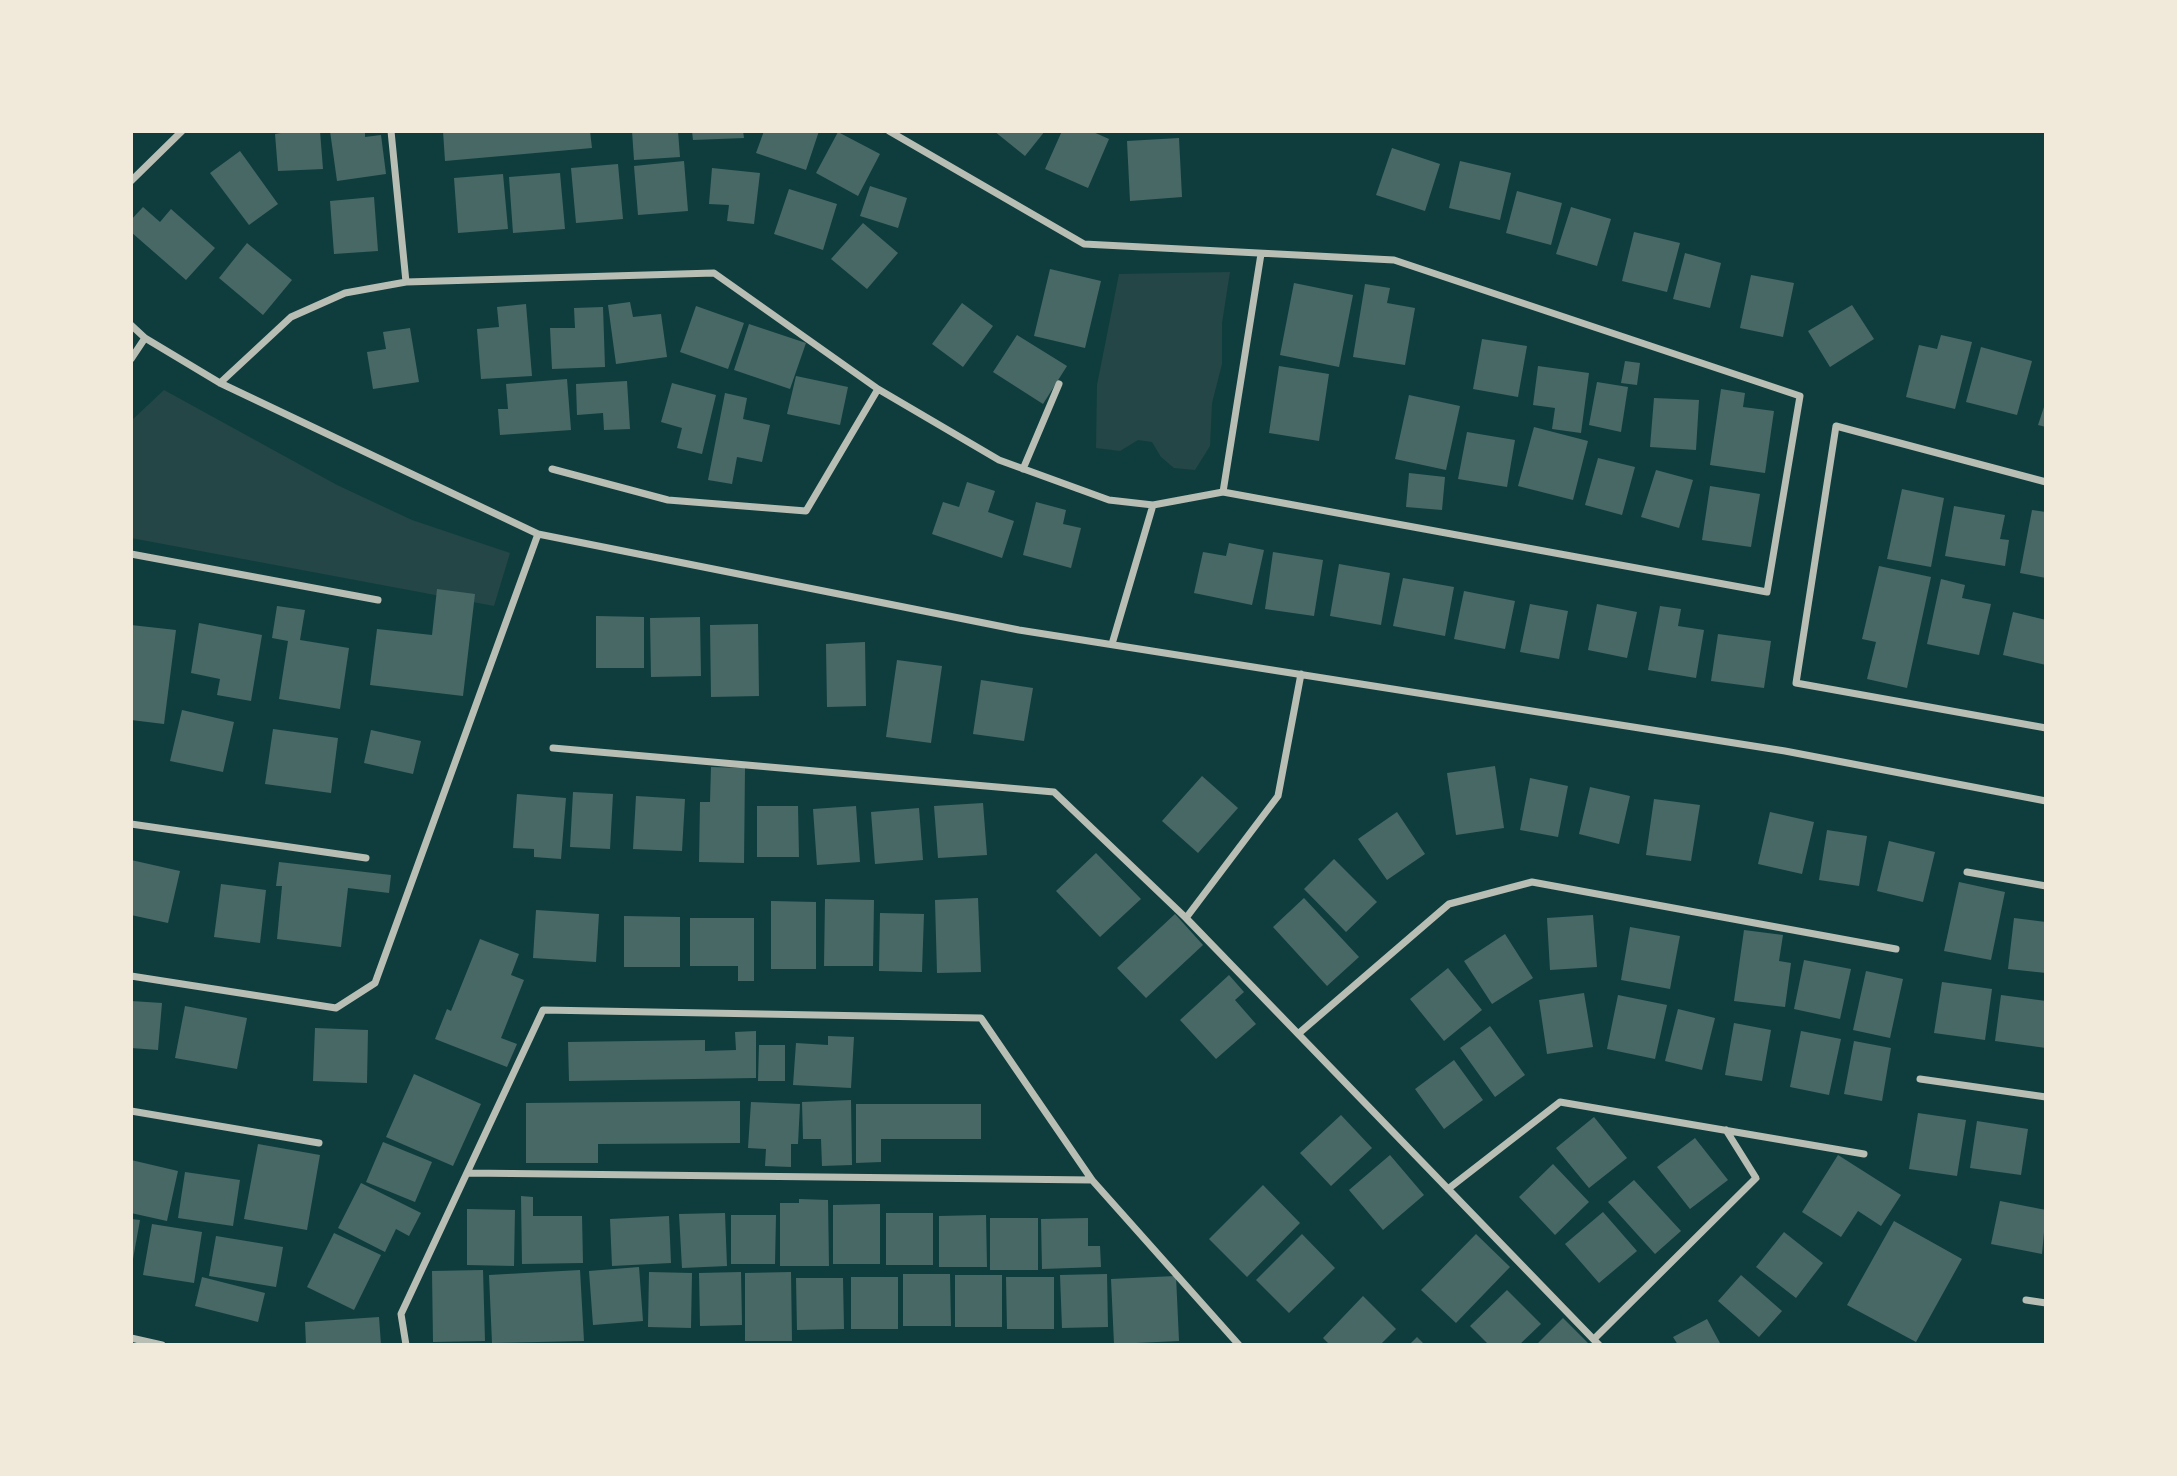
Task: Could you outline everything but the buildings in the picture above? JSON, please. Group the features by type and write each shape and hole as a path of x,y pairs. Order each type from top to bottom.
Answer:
{"street":[{"path":"131,181 182,131"},
{"path":"391,131 407,282"},
{"path":"220,383 291,317 345,293 407,282 714,273 878,389 999,460 1109,500 1153,506 1223,492 1767,592 1800,396 1394,260 1084,244 889,131"},
{"path":"1223,492 1261,254"},
{"path":"131,325 145,338 220,383 538,534 1005,627 1785,751 2046,801"},
{"path":"131,359 145,338"},
{"path":"1023,469 1059,384"},
{"path":"552,469 668,500 806,511 878,389"},
{"path":"2046,482 1836,426 1797,683 2046,728"},
{"path":"1112,644 1153,506"},
{"path":"131,976 336,1008 375,984 538,534"},
{"path":"131,554 378,600"},
{"path":"1186,918 1279,796 1301,674"},
{"path":"553,748 1054,792 1186,918 1596,1342 1756,1178 1726,1130"},
{"path":"131,824 366,858"},
{"path":"1967,872 2046,886"},
{"path":"1298,1034 1449,904 1532,882 1896,948"},
{"path":"406,1345 401,1314 543,1010 981,1018 1091,1180 1239,1345"},
{"path":"1920,1079 2046,1097"},
{"path":"1448,1189 1560,1102 1864,1154"},
{"path":"131,1111 319,1143"},
{"path":"467,1173 1091,1180"},
{"path":"2026,1300 2046,1303"},
{"path":"131,1338 162,1345"}],"shaded area":[{"path":"1230,272 1222,323 1222,364 1212,403 1210,446 1195,470 1174,468 1161,457 1152,442 1138,440 1120,451 1096,448 1097,385 1119,274"},
{"path":"164,390 337,485 412,520 510,553 494,606 131,538 131,421"}]}
